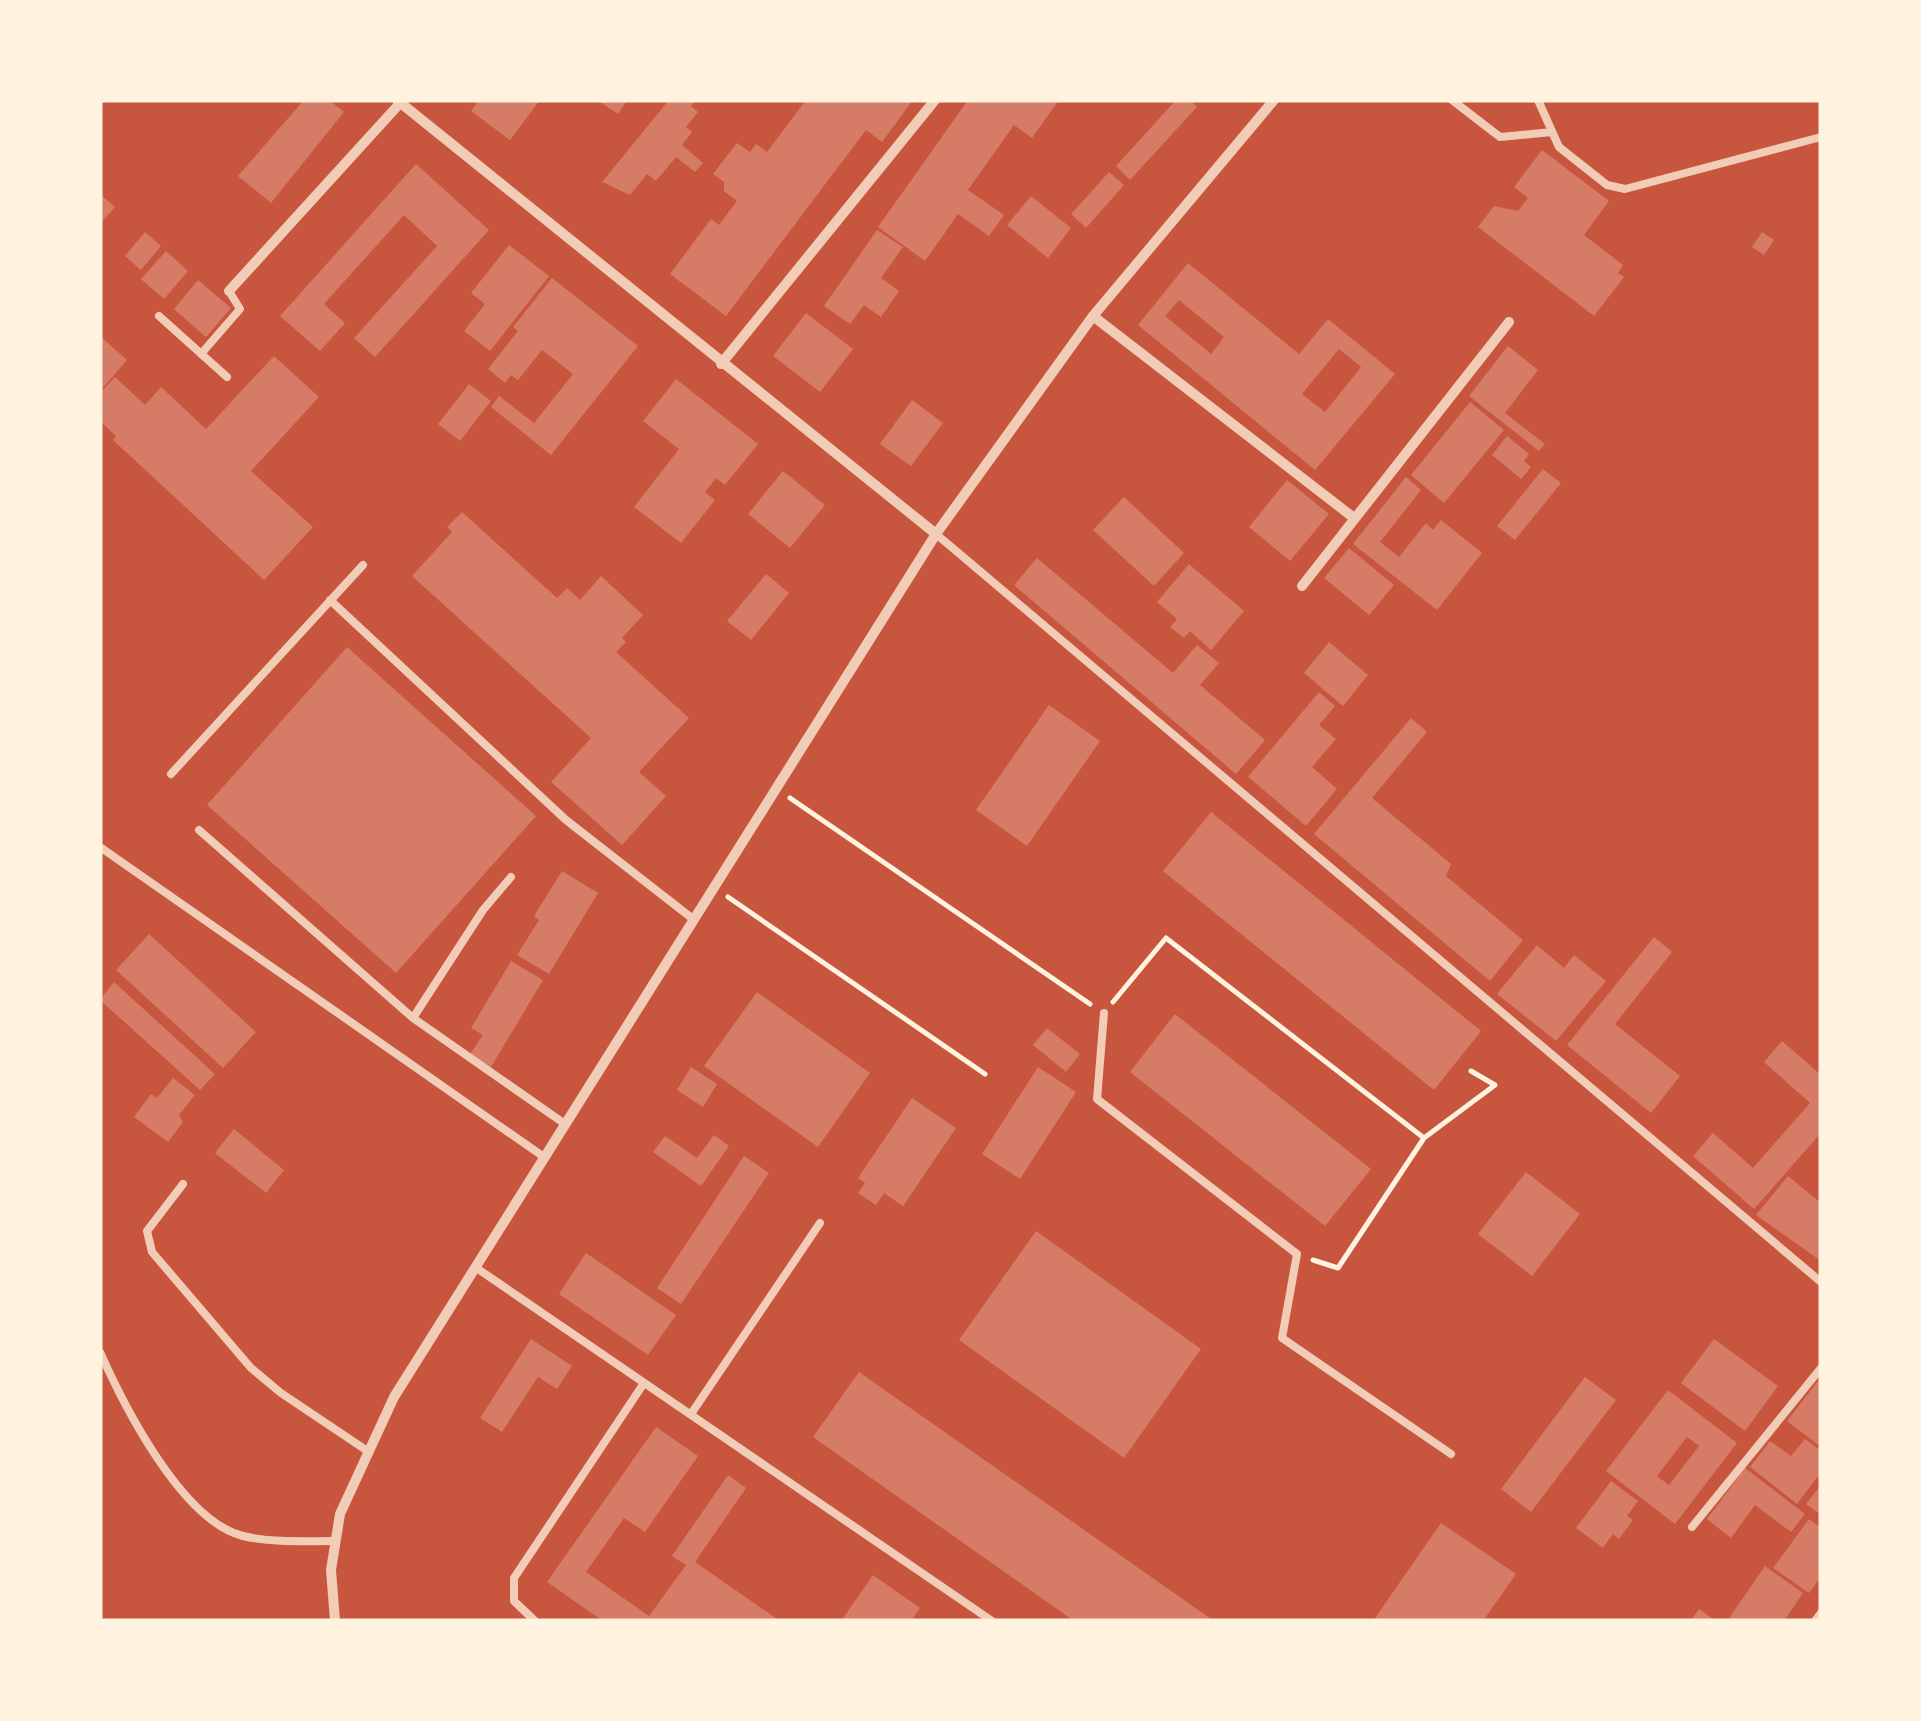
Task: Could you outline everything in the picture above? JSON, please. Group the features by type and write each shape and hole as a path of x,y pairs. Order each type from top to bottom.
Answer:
{"street":[{"path":"720,364 935,100"},
{"path":"335,1621 331,1570 340,1514 394,1396 936,534 1093,316 1274,100"},
{"path":"228,291 400,101 720,364 936,534"},
{"path":"1093,316 1354,518"},
{"path":"1302,586 1509,322"}],"lane":[{"path":"1452,100 1500,138 1552,132"},
{"path":"1538,100 1559,147 1607,185 1624,189 1821,137"},
{"path":"201,354 240,309 228,291"},
{"path":"159,316 227,378"},
{"path":"936,534 1821,1282"},
{"path":"170,774 363,565"},
{"path":"330,600 566,820 693,919"},
{"path":"199,830 413,1018 564,1124"},
{"path":"100,847 544,1158"},
{"path":"413,1018 483,910 511,877"},
{"path":"1104,1014 1098,1098 1297,1254 1282,1338 1451,1454"},
{"path":"183,1184 147,1231 152,1252 251,1368 369,1452"},
{"path":"692,1414 820,1223"},
{"path":"475,1267 992,1621"},
{"path":"100,1352 116,1387 181,1491 204,1516 244,1537 336,1541"},
{"path":"1692,1527 1821,1368"},
{"path":"100,1376 116,1387"},
{"path":"535,1621 514,1601 514,1578 644,1383"},
{"path":"1815,1621 1821,1612"}],"path":[{"path":"776,788 1104,1014 1166,938 1424,1138"},
{"path":"713,887 985,1074"},
{"path":"1297,1254 1338,1268 1424,1138 1495,1085 1471,1071"}],"building":[{"path":"304,100 329,100 344,112 271,203 238,176"},
{"path":"479,100 540,100 510,140 471,111"},
{"path":"597,100 627,100 618,114"},
{"path":"669,100 696,100 691,106 698,112 686,127 692,132 682,145 703,163 695,172 676,157 656,181 647,174 630,195 602,182"},
{"path":"806,100 913,100 882,142 866,130 726,316 670,274 711,219 719,225 737,201 724,191 724,182 713,174 737,143 750,152 756,144 767,152"},
{"path":"968,100 1059,100 1032,138 1014,125 968,190 1004,215 989,236 958,214 925,261 878,227"},
{"path":"1176,100 1190,100 1197,107 1130,180 1116,166"},
{"path":"1542,150 1609,201 1584,235 1623,265 1618,273 1624,277 1594,316 1478,227 1494,206 1518,211 1528,198 1514,187"},
{"path":"416,164 489,230 375,357 354,338 437,246 404,215 324,304 345,323 320,351 280,316"},
{"path":"1109,172 1124,185 1086,228 1071,214"},
{"path":"100,194 115,207 100,224"},
{"path":"1031,196 1071,228 1048,258 1007,225"},
{"path":"877,230 903,247 881,278 899,291 881,317 864,305 850,324 824,306"},
{"path":"145,232 161,246 141,270 125,256"},
{"path":"1762,232 1774,240 1764,255 1752,247"},
{"path":"509,245 549,276 490,351 464,331 485,304 471,293"},
{"path":"166,251 188,271 164,299 141,279"},
{"path":"1188,263 1299,354 1328,319 1395,374 1315,470 1138,325","holes":["1179,300 1224,337 1211,354 1165,316","1339,349 1361,367 1325,412 1302,394"]},
{"path":"552,278 638,346 551,455 491,407 499,396 534,423 573,374 542,350 518,380 511,375 505,383 488,369 518,331 513,327"},
{"path":"198,280 231,308 206,337 174,309"},
{"path":"806,313 853,349 820,392 773,356"},
{"path":"100,336 127,360 100,391"},
{"path":"1508,346 1538,370 1505,413 1545,444 1539,451 1469,396"},
{"path":"274,356 319,397 251,471 313,527 264,580 113,440 116,436 100,421 100,393 115,377 145,405 161,387 206,429"},
{"path":"676,379 758,444 725,485 716,478 705,492 715,500 681,543 634,507 679,449 643,421"},
{"path":"469,384 491,401 460,441 438,424"},
{"path":"912,400 943,423 911,466 880,444"},
{"path":"1470,402 1504,430 1444,503 1411,475"},
{"path":"1507,436 1529,454 1524,461 1531,467 1521,479 1492,455"},
{"path":"1543,469 1561,483 1515,540 1497,526"},
{"path":"783,471 825,505 790,548 748,514"},
{"path":"1406,477 1421,490 1380,542 1399,557 1426,523 1433,530 1441,520 1482,553 1437,610 1353,544"},
{"path":"1287,480 1329,514 1290,561 1249,527"},
{"path":"1124,497 1184,553 1154,586 1093,530"},
{"path":"462,512 557,598 567,588 580,600 601,576 643,615 622,638 626,642 616,652 689,718 639,772 666,796 622,845 551,782 591,738 412,576 452,532 447,527"},
{"path":"1349,548 1394,585 1369,615 1324,578"},
{"path":"1037,558 1173,673 1197,645 1219,663 1200,685 1265,740 1236,774 1014,585"},
{"path":"1189,564 1244,611 1211,650 1190,631 1184,638 1170,627 1177,619 1157,602"},
{"path":"766,574 789,593 751,640 727,621"},
{"path":"1329,642 1368,675 1343,706 1304,673"},
{"path":"347,647 536,816 396,973 207,805"},
{"path":"1319,692 1335,706 1319,725 1336,739 1312,767 1337,789 1306,826 1248,777"},
{"path":"1049,705 1100,741 1027,846 976,810"},
{"path":"1411,718 1427,732 1372,798 1451,864 1446,876 1523,940 1490,981 1314,834"},
{"path":"1211,812 1481,1031 1434,1090 1163,871"},
{"path":"562,871 598,893 549,974 517,955 539,920 534,916"},
{"path":"149,934 256,1032 223,1068 116,970"},
{"path":"1654,937 1672,952 1615,1024 1680,1076 1651,1113 1567,1045"},
{"path":"1537,945 1564,968 1574,955 1606,981 1556,1041 1497,994"},
{"path":"511,961 543,980 491,1067 470,1054 483,1035 471,1028"},
{"path":"114,982 215,1074 200,1090 100,1000"},
{"path":"757,992 870,1073 818,1147 704,1066"},
{"path":"1175,1014 1371,1169 1325,1226 1130,1072"},
{"path":"1047,1028 1080,1054 1066,1072 1033,1045"},
{"path":"1782,1041 1821,1075 1821,1133 1754,1209 1693,1156 1713,1133 1753,1168 1810,1103 1764,1062"},
{"path":"691,1067 717,1084 703,1107 677,1090"},
{"path":"1038,1067 1076,1092 1020,1179 982,1154"},
{"path":"173,1078 195,1095 179,1115 183,1122 168,1142 134,1117 151,1094 157,1098"},
{"path":"912,1098 956,1128 903,1206 884,1193 876,1205 858,1193 865,1183 858,1178"},
{"path":"234,1129 284,1170 266,1193 215,1153"},
{"path":"714,1135 729,1146 701,1186 653,1152 665,1136 697,1158"},
{"path":"744,1156 769,1173 681,1304 657,1288"},
{"path":"1526,1172 1580,1214 1532,1276 1478,1234"},
{"path":"1788,1176 1821,1203 1821,1261 1756,1215"},
{"path":"1036,1231 1201,1349 1124,1458 959,1340"},
{"path":"586,1253 676,1315 648,1355 559,1294"},
{"path":"531,1339 572,1366 557,1389 538,1377 502,1432 480,1418"},
{"path":"1714,1339 1778,1386 1745,1431 1681,1383"},
{"path":"859,1372 1214,1621 1074,1621 813,1437"},
{"path":"1585,1377 1616,1400 1531,1512 1501,1489"},
{"path":"1821,1377 1821,1447 1787,1421"},
{"path":"1668,1390 1737,1443 1675,1524 1606,1471","holes":["1687,1437 1699,1446 1669,1485 1657,1476"]},
{"path":"656,1427 698,1456 645,1532 624,1518 586,1572 649,1616 686,1565 672,1556 728,1475 746,1488 695,1562 780,1621 603,1621 547,1582"},
{"path":"1805,1439 1821,1451 1821,1472 1797,1504 1750,1467 1770,1441 1791,1456"},
{"path":"1745,1468 1805,1514 1791,1532 1755,1505 1731,1538 1707,1519"},
{"path":"1611,1481 1638,1501 1627,1516 1633,1520 1619,1539 1613,1534 1603,1548 1576,1528"},
{"path":"1821,1485 1821,1515 1806,1504"},
{"path":"1809,1519 1821,1528 1821,1577 1809,1593 1773,1568"},
{"path":"1441,1523 1516,1574 1483,1621 1373,1621"},
{"path":"1765,1566 1803,1593 1784,1621 1727,1621"},
{"path":"873,1575 920,1608 911,1621 841,1621"},
{"path":"1699,1609 1716,1621 1690,1621"}]}
